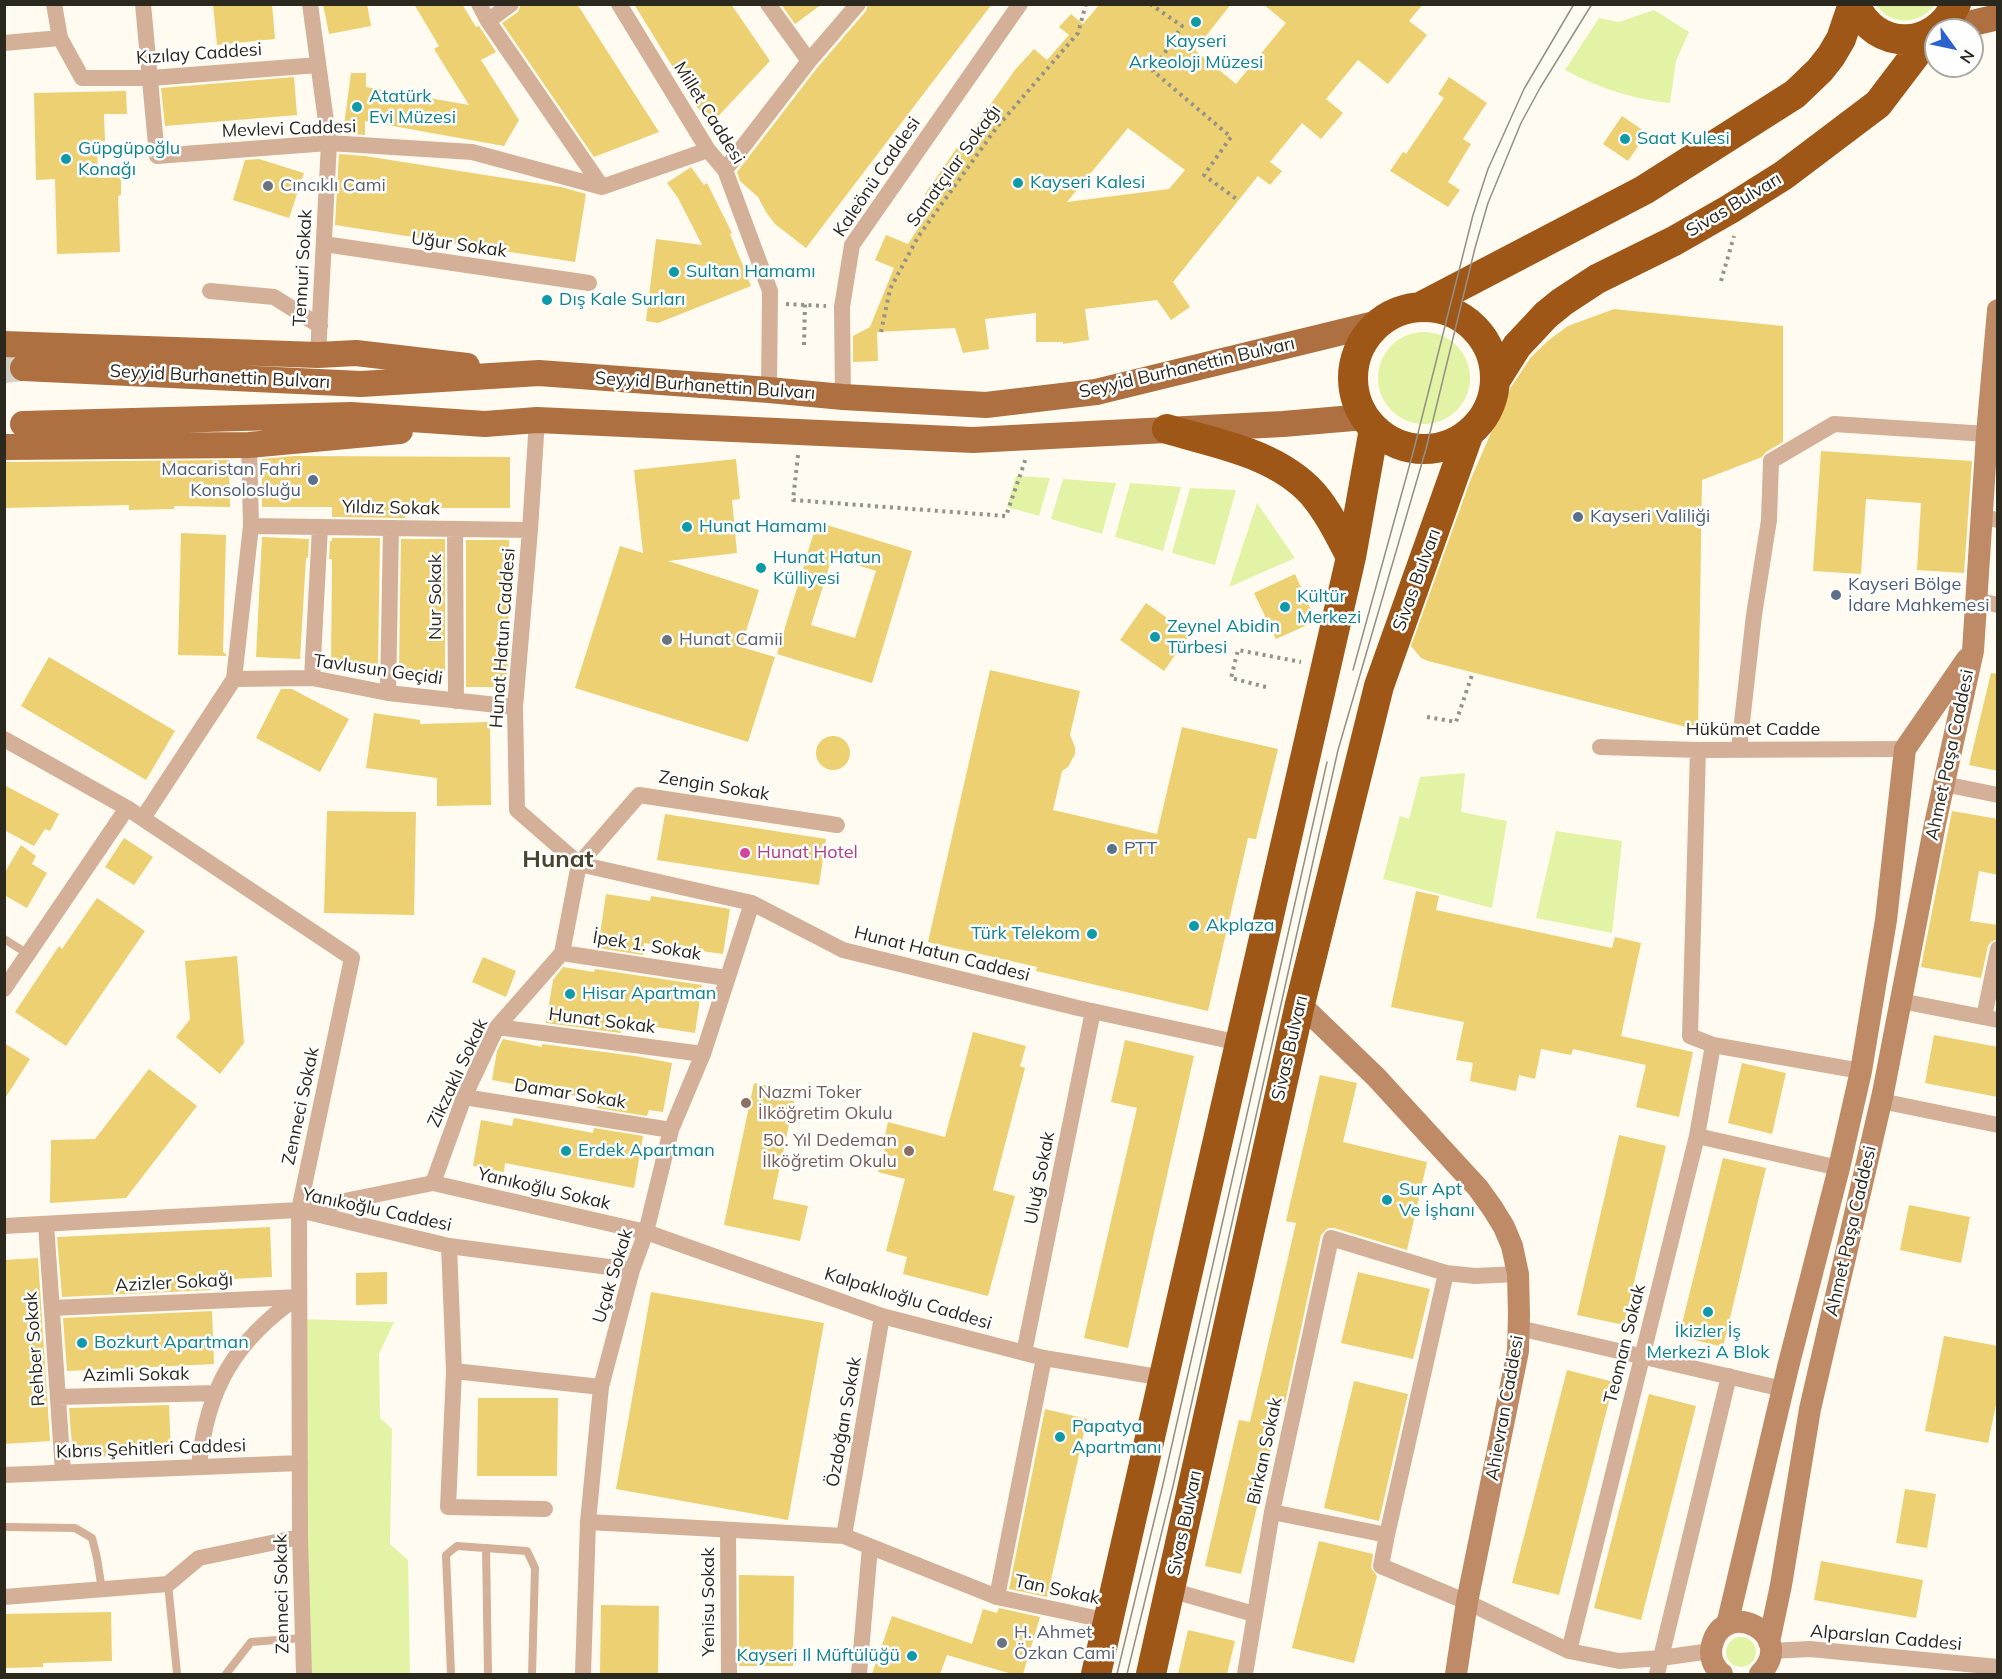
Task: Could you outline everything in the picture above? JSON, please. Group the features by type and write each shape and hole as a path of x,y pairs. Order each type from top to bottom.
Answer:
{"highway":[{"path":"1854,4 1865,22 1885,36 1909,40 1924,36"},
{"path":"1420,307 1644,190 1795,94 1831,56 1841,39 1854,4"},
{"name":"Sivas Bulvarı","path":"1947,18 1956,4"},
{"name":"Sivas Bulvarı","path":"1495,381 1517,346 1546,315 1562,302 1597,279 1730,210 1785,175 1878,104 1924,48"},
{"path":"1420,307 1448,311 1463,318 1474,327 1484,339 1490,352 1495,381 1488,410 1479,423 1456,441 1443,447 1428,449 1399,444 1386,438 1369,423 1358,404 1353,375 1361,346 1369,333 1379,323 1406,309 1420,307"},
{"path":"1096,1674 1351,558 1369,423"},
{"path":"1167,429 1266,460 1293,476 1320,504 1351,558"},
{"name":"Sivas Bulvarı","path":"1151,1674 1300,1004 1379,686 1469,433"}],"main road":[{"name":"Seyyid Burhanettin Bulvarı","path":"23,368 362,384 539,373 843,397 986,405 1096,392 1379,323"},
{"path":"4,344 318,355 356,354 539,373"},
{"name":"Seyyid Burhanettin Bulvarı","path":"23,424 351,415 485,424 537,420 974,440 1283,424 1369,423"},
{"path":"4,447 249,445 485,424"}],"street":[{"path":"4,43 60,38 54,4"},
{"name":"Mevlevi Caddesi","path":"143,4 157,156 329,143 472,152 602,187"},
{"name":"Tennuri Sokak","path":"310,4 329,143 318,355"},
{"path":"479,4 488,21 602,187 708,150"},
{"path":"488,21 511,4"},
{"name":"Millet Caddesi","path":"619,4 708,150 725,170 770,291 769,390"},
{"path":"768,4 809,61"},
{"path":"725,170 809,61 858,4"},
{"name":"Kaleönü Caddesi","path":"843,397 842,307 852,245 1020,4"},
{"name":"Kızılay Caddesi","path":"60,38 82,78 151,78 318,65"},
{"name":"Uğur Sokak","path":"324,244 589,284"},
{"path":"210,291 274,297 320,326"},
{"path":"1973,651 1987,602 1990,518 1987,434 1998,310"},
{"name":"Hunat Hatun Caddesi","path":"537,420 515,707 517,810 579,864 752,903 843,950 1094,1011 1240,1043"},
{"path":"1739,749 1754,615 1769,520 1771,461 1834,424 1987,434"},
{"path":"143,818 234,679 250,526 249,445"},
{"name":"Yıldız Sokak","path":"250,526 530,530"},
{"path":"312,678 320,527"},
{"path":"388,693 391,528"},
{"name":"Nur Sokak","path":"455,529 456,701"},
{"name":"Ahmet Paşa Caddesi","path":"1727,1625 1861,1071 1886,920 1905,749 1973,651"},
{"name":"Ahmet Paşa Caddesi","path":"1760,1674 1766,1669 1810,1409 1881,1101 1973,651"},
{"name":"Tavlusun Geçidi","path":"234,679 312,678 388,693 515,707"},
{"name":"Zenneci Sokak","path":"4,739 143,818 352,958 298,1210 300,1538 304,1674"},
{"name":"Hükümet Cadde","path":"1600,747 1698,750 1905,749"},
{"path":"1698,750 1690,1036 1713,1046 1861,1071"},
{"path":"1944,784 1998,795"},
{"name":"Zengin Sokak","path":"579,864 639,795 837,825"},
{"path":"4,989 127,808"},
{"path":"562,953 579,864"},
{"name":"Uçak Sokak","path":"583,1674 588,1522 601,1387 632,1270 646,1232 671,1130 703,1054 752,903"},
{"path":"1901,1001 1991,1019 1998,949"},
{"name":"İpek 1. Sokak","path":"562,953 726,978"},
{"name":"Zikzaklı Sokak","path":"433,1183 464,1097 497,1028 562,953"},
{"name":"Ahievran Caddesi","path":"1300,1004 1376,1077 1478,1188 1504,1227 1512,1246 1518,1274 1519,1328 1516,1362 1467,1602 1455,1674"},
{"name":"Uluğ Sokak","path":"1024,1353 1094,1011"},
{"name":"Hunat Sokak","path":"497,1028 703,1054"},
{"name":"Teoman Sokak","path":"1569,1651 1697,1136 1713,1046"},
{"name":"Damar Sokak","path":"464,1097 671,1130"},
{"path":"1881,1101 1998,1125"},
{"path":"1697,1136 1839,1168"},
{"path":"298,1210 433,1183"},
{"name":"Yanıkoğlu Sokak","path":"433,1183 646,1232"},
{"name":"Yanıkoğlu Caddesi","path":"4,1226 298,1210 449,1246 632,1270"},
{"name":"Rehber Sokak","path":"46,1224 63,1472"},
{"name":"Kalpaklıoğlu Caddesi","path":"646,1232 882,1316 1044,1358 1164,1378"},
{"name":"Birkan Sokak","path":"1245,1674 1272,1512 1331,1238 1446,1273"},
{"path":"449,1246 454,1371 448,1507 545,1509"},
{"path":"1518,1274 1475,1276 1446,1273 1382,1566 1467,1602 1569,1651 1619,1661 1661,1658 1716,1667 1713,1640 1718,1632 1736,1622 1747,1622 1757,1626 1764,1633 1770,1647"},
{"path":"200,1467 205,1425 216,1393 236,1355 250,1338 281,1309 299,1297"},
{"name":"Azizler Sokağı","path":"52,1308 299,1297"},
{"name":"Özdoğan Sokak","path":"844,1536 882,1316"},
{"path":"1519,1328 1783,1389"},
{"path":"997,1597 1044,1358"},
{"path":"454,1371 601,1387"},
{"path":"1657,1674 1729,1376"},
{"name":"Azimli Sokak","path":"58,1397 216,1393"},
{"name":"Kıbrıs Şehitleri Caddesi","path":"4,1474 300,1462"},
{"path":"1272,1512 1387,1535"},
{"name":"Tan Sokak","path":"588,1522 844,1536 997,1597 1109,1621"},
{"name":"Yenisu Sokak","path":"728,1530 729,1674"},
{"path":"4,1597 168,1584 199,1558 300,1538"},
{"path":"859,1674 870,1547"},
{"path":"1170,1590 1254,1614"},
{"name":"Alparslan Caddesi","path":"1770,1647 1998,1667"}],"lane":[{"path":"4,939 28,954"},
{"path":"7,1527 75,1527 92,1538 98,1558 102,1590"},
{"path":"451,1674 446,1555 457,1546 527,1551 535,1568 532,1674"},
{"path":"486,1548 488,1674"},
{"path":"168,1584 177,1673"},
{"path":"229,1673 251,1642 303,1638"}],"path":[{"name":"Sanatçılar Sokağı","path":"881,332 890,289 918,237 997,127 1078,33 1086,4"},
{"path":"1150,4 1182,26 1153,71 1231,137 1204,175 1239,201"},
{"path":"1721,281 1736,228"},
{"path":"770,303 842,307"},
{"path":"804,345 805,304"},
{"path":"798,448 794,500 1006,516 1034,437"},
{"path":"1266,687 1231,678 1238,650 1326,667"},
{"path":"1427,717 1456,722 1473,672"}],"green space":[{"path":"1876,5 1935,5 1921,16 1897,20 1882,12"},
{"path":"1654,10 1689,32 1676,61 1670,103 1616,92 1565,70 1599,18 1619,22"},
{"path":"1424,332 1442,336 1456,346 1466,360 1470,378 1466,396 1456,410 1442,420 1424,424 1406,420 1392,410 1382,396 1378,378 1382,360 1392,346 1406,336"},
{"path":"1016,476 1050,478 1039,516 1007,507"},
{"path":"1063,479 1116,483 1102,534 1051,519"},
{"path":"1130,483 1181,487 1163,551 1115,537"},
{"path":"1190,488 1236,490 1215,565 1172,553"},
{"path":"1257,503 1295,558 1229,587"},
{"path":"1465,773 1461,812 1507,821 1492,908 1383,879 1400,816 1409,819 1420,777"},
{"path":"1556,831 1622,841 1612,933 1536,918"},
{"path":"300,1319 394,1322 379,1354 380,1418 392,1429 390,1544 408,1560 410,1674 304,1674"},
{"path":"1741,1637 1752,1641 1756,1652 1752,1663 1741,1667 1730,1663 1726,1652 1730,1641"}],"building":[{"path":"213,4 272,4 275,39 217,45"},
{"path":"323,4 367,4 371,26 329,34"},
{"path":"414,4 462,4 476,27 479,26 496,52 481,60 519,120 504,146 365,121 365,135 343,133 351,73 366,73 366,87 469,105 434,49 439,46"},
{"path":"521,4 577,4 659,132 594,157 502,23 518,12"},
{"path":"634,4 731,4 770,61 709,126"},
{"path":"781,4 822,4 795,24"},
{"path":"868,4 992,4 806,248 775,224 758,197 740,181 737,172 817,68 866,11"},
{"name":"Kayseri Kalesi","path":"1100,4 1231,4 1195,50 1236,84 1286,23 1263,4 1423,4 1409,21 1427,35 1388,84 1358,60 1326,99 1343,113 1321,139 1302,123 1270,162 1282,171 1270,185 1258,176 1173,282 1190,307 1171,320 1157,300 1085,309 1089,340 1063,344 1063,342 1036,342 1036,313 985,319 989,349 963,353 955,328 877,332 878,361 853,362 853,336 870,327 894,268 875,260 886,235 908,244 937,200 925,194 1015,70 1034,49 1047,60 1069,35 1059,27 1071,14 1083,24","holes":["1128,128 1185,170 1169,189 1067,202"]},
{"path":"294,77 297,115 165,126 161,88"},
{"path":"1449,77 1487,103 1463,139 1471,144 1448,182 1460,190 1448,207 1390,171 1403,152 1406,154 1444,98 1438,94"},
{"name":"Güpgüpoğlu Konağı","path":"126,91 127,114 104,114 105,141 97,141 98,178 121,177 121,195 118,196 120,252 57,254 55,179 36,180 34,93"},
{"name":"Saat Kulesi","path":"1622,116 1647,133 1628,161 1603,144"},
{"path":"339,154 365,156 561,187 586,194 575,262 335,225"},
{"name":"Cıncıklı Cami","path":"259,159 304,173 289,218 233,200 245,160"},
{"path":"691,167 704,185 707,183 732,233 730,234 751,286 658,323 646,321 656,239 702,245 678,198 667,183"},
{"name":"Kayseri Valiliği","path":"1614,309 1783,326 1783,442 1762,457 1702,480 1698,730 1428,661 1421,658 1411,646 1470,481 1511,387 1531,357 1549,340 1568,326"},
{"path":"1821,451 1972,461 1964,573 1917,570 1921,503 1866,499 1861,574 1813,571"},
{"path":"295,456 510,457 510,508 405,508 405,518 332,517 332,507 262,507 262,459"},
{"name":"Hunat Camii","path":"736,459 740,499 732,500 737,553 668,561 759,590 741,647 775,657 748,742 575,688 620,546 643,553 634,470"},
{"path":"229,460 230,507 174,506 174,509 129,510 129,505 4,508 4,462"},
{"path":"817,522 912,551 872,683 777,654","holes":["832,557 876,571 855,638 811,625"]},
{"path":"181,533 226,535 223,652 226,656 178,655"},
{"path":"262,537 309,539 300,659 256,657"},
{"path":"332,538 380,538 378,664 374,671 331,671 332,559 329,559"},
{"path":"401,539 445,539 445,671 399,671"},
{"path":"466,540 509,540 506,687 466,687"},
{"name":"Kültür Merkezi","path":"1295,574 1316,621 1276,639 1254,593"},
{"name":"Zeynel Abidin Türbesi","path":"1146,603 1190,634 1164,671 1120,640"},
{"path":"49,657 175,731 146,780 21,706"},
{"path":"990,670 1080,691 1070,735 1075,754 1068,767 1062,771 1053,810 1157,834 1182,727 1278,749 1256,839 1248,838 1208,1011 1036,971 1037,967 928,942"},
{"path":"1991,673 1998,674 1998,771 1969,765"},
{"path":"281,689 292,689 349,719 320,772 256,738"},
{"path":"374,713 420,720 420,724 490,722 491,805 437,806 437,778 366,768"},
{"path":"833,736 845,741 850,753 845,765 833,770 821,765 816,753 821,741"},
{"path":"4,785 59,814 50,831 45,829 34,846 4,830"},
{"path":"327,811 416,812 414,915 324,913"},
{"path":"1952,811 1998,819 1998,875 1979,871 1970,921 1998,925 1998,939 1988,946 1981,978 1921,967"},
{"path":"665,814 826,839 819,885 657,860"},
{"path":"124,838 153,857 134,885 105,867"},
{"path":"21,845 36,856 32,864 47,873 27,908 4,895 4,874"},
{"path":"1416,891 1439,896 1436,910 1612,948 1615,937 1641,943 1621,1036 1693,1052 1679,1117 1636,1107 1646,1065 1573,1049 1571,1055 1541,1049 1535,1079 1519,1075 1516,1091 1470,1081 1473,1063 1456,1060 1464,1022 1391,1007"},
{"path":"606,894 650,901 651,896 730,909 723,954 644,943 643,955 598,948"},
{"path":"97,898 145,931 66,1046 15,1012 59,946 62,949"},
{"path":"237,956 244,1043 220,1074 176,1037 190,1019 185,961"},
{"path":"483,957 516,971 506,997 472,982"},
{"path":"563,967 594,972 595,969 702,985 695,1033 623,1022 621,1033 546,1023 553,980"},
{"path":"973,1032 1026,1046 1020,1066 1025,1068 993,1190 1015,1196 988,1296 903,1274 907,1257 886,1251 905,1179 878,1172 887,1141 884,1140 888,1122 945,1137"},
{"path":"1934,1035 1998,1047 1998,1097 1925,1083"},
{"path":"503,1039 542,1047 542,1044 672,1063 663,1112 649,1110 647,1116 597,1108 598,1100 492,1080 497,1051"},
{"path":"1125,1040 1194,1056 1128,1348 1084,1338 1137,1108 1111,1102"},
{"path":"4,1043 30,1059 4,1100"},
{"path":"1742,1063 1786,1073 1772,1134 1728,1123"},
{"path":"149,1069 197,1106 126,1198 50,1203 51,1140 95,1139"},
{"path":"1320,1075 1357,1083 1343,1142 1427,1162 1407,1250 1334,1228 1328,1228 1321,1235 1285,1403 1282,1402 1241,1574 1205,1566 1239,1420 1250,1422 1296,1223 1286,1221"},
{"path":"754,1083 796,1092 773,1199 808,1206 800,1241 724,1225"},
{"path":"514,1118 593,1133 594,1128 643,1136 634,1188 505,1163 504,1172 473,1166 481,1120 512,1126"},
{"path":"1619,1135 1666,1146 1624,1325 1577,1315"},
{"path":"1723,1158 1766,1168 1723,1347 1679,1336"},
{"path":"1909,1205 1970,1217 1961,1263 1900,1250"},
{"path":"270,1227 272,1277 211,1280 211,1290 62,1297 57,1237"},
{"path":"38,1258 50,1441 4,1444 4,1260"},
{"path":"387,1272 387,1304 356,1305 356,1273"},
{"path":"1358,1272 1430,1289 1413,1359 1341,1343"},
{"path":"651,1292 824,1323 788,1520 616,1489"},
{"path":"212,1311 214,1364 67,1371 63,1318"},
{"path":"1944,1336 1998,1346 1998,1395 1988,1443 1925,1431"},
{"path":"1567,1370 1614,1382 1559,1595 1512,1583"},
{"path":"1354,1381 1408,1394 1379,1521 1324,1508"},
{"path":"1649,1394 1696,1406 1641,1620 1594,1608"},
{"path":"478,1398 558,1398 557,1476 477,1476"},
{"path":"169,1405 171,1453 73,1458 69,1408"},
{"path":"1045,1409 1087,1419 1047,1597 1009,1589"},
{"path":"1905,1489 1936,1494 1927,1548 1896,1543"},
{"path":"1319,1541 1373,1554 1371,1568 1377,1576 1354,1663 1292,1648"},
{"path":"1821,1561 1923,1580 1916,1618 1814,1600"},
{"path":"739,1575 794,1576 793,1666 739,1666"},
{"path":"601,1605 659,1606 658,1674 600,1674"},
{"path":"999,1608 1040,1617 1023,1674 1012,1674 947,1655 940,1674 872,1674 892,1616 972,1644 983,1609 997,1613"},
{"path":"111,1612 112,1661 43,1663 43,1667 4,1668 4,1614"},
{"path":"1188,1630 1235,1641 1227,1674 1178,1674"}],"tunnel":[{"path":"4,370 23,368"}],"tram line":[{"path":"1353,670 1414,449 1473,215 1488,169 1524,89 1574,4"},
{"path":"1127,1674 1173,1486 1338,750 1426,449 1475,248 1488,203 1521,123 1592,4"},
{"path":"1117,1674 1163,1484 1327,762"}],"place":[{"name":"Kayseri Arkeoloji Müzesi","path":"1196,22"},
{"name":"Atatürk Evi Müzesi","path":"357,107"},
{"name":"Saat Kulesi","path":"1625,139"},
{"name":"Güpgüpoğlu Konağı","path":"66,159"},
{"name":"Kayseri Kalesi","path":"1018,183"},
{"name":"Cıncıklı Cami","path":"268,186"},
{"name":"Sultan Hamamı","path":"674,272"},
{"name":"Dış Kale Surları","path":"547,300"},
{"name":"Macaristan Fahri Konsolosluğu","path":"313,480"},
{"name":"Kayseri Valiliği","path":"1578,517"},
{"name":"Hunat Hamamı","path":"687,527"},
{"name":"Hunat Hatun Külliyesi","path":"761,568"},
{"name":"Kayseri Bölge İdare Mahkemesi","path":"1836,595"},
{"name":"Kültür Merkezi","path":"1285,607"},
{"name":"Zeynel Abidin Türbesi","path":"1155,637"},
{"name":"Hunat Camii","path":"667,640"},
{"name":"PTT","path":"1112,849"},
{"name":"Hunat Hotel","path":"745,853"},
{"name":"Akplaza","path":"1194,926"},
{"name":"Türk Telekom","path":"1092,934"},
{"name":"Hisar Apartman","path":"570,994"},
{"name":"Nazmi Toker İlköğretim Okulu","path":"746,1103"},
{"name":"Erdek Apartman","path":"566,1151"},
{"name":"50. Yıl Dedeman İlköğretim Okulu","path":"909,1151"},
{"name":"Sur Apt Ve İşhanı","path":"1387,1200"},
{"name":"İkizler İş Merkezi A Blok","path":"1708,1312"},
{"name":"Bozkurt Apartman","path":"82,1343"},
{"name":"Papatya Apartmanı","path":"1060,1437"},
{"name":"H. Ahmet Özkan Cami","path":"1002,1643"},
{"name":"Kayseri Il Müftülüğü","path":"912,1656"}],"district":[{"name":"Hunat","path":"558,860"}]}
